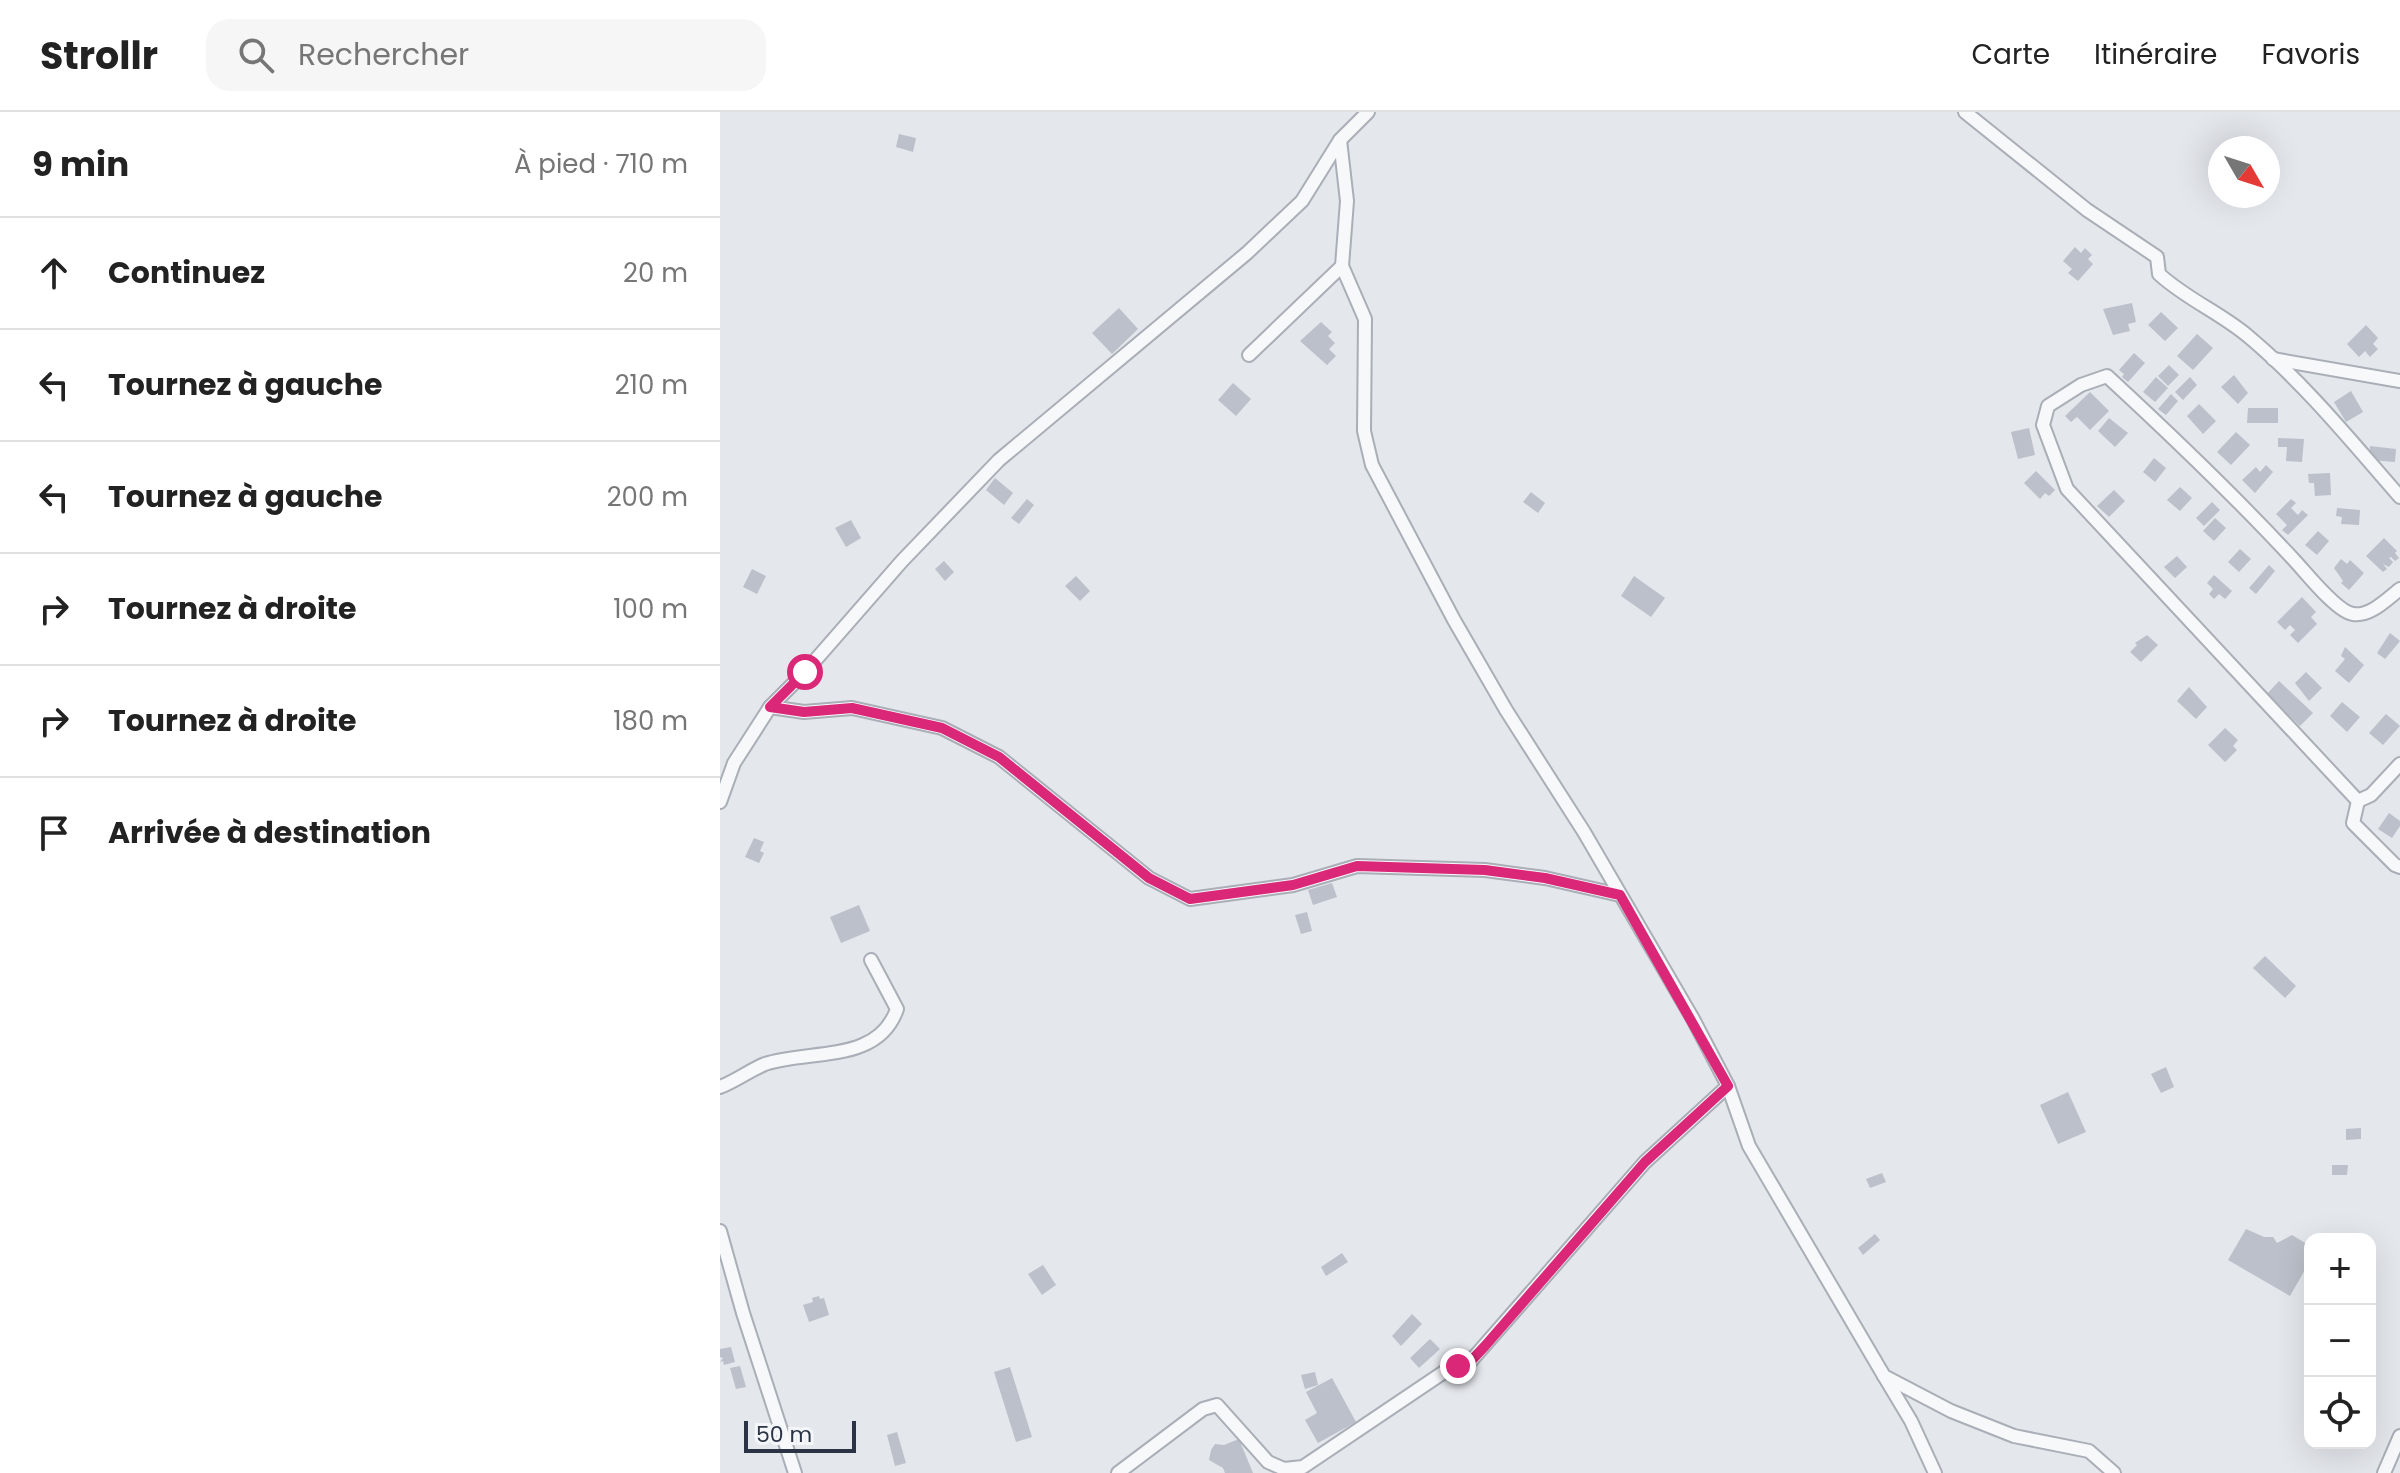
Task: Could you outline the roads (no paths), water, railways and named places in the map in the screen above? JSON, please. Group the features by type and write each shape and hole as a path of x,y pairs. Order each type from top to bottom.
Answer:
{"street":[{"path":"720,802 734,763 770,707 805,672 902,561 999,460 1247,253 1302,201 1340,140 1368,112"},
{"path":"1965,112 2087,210 2157,257 2159,274 2174,288 2247,336 2293,376 2400,497"},
{"path":"1340,140 1347,201 1342,266 1365,319 1364,431 1372,465 1492,685 1620,895 1728,1086 1749,1146 1911,1421 1935,1473"},
{"path":"1249,355 1342,266"},
{"path":"2272,359 2400,381"},
{"path":"2358,801 2067,489 2043,425 2048,406 2081,385 2107,376 2234,495 2324,592 2349,614 2361,615 2379,606 2400,589"},
{"path":"770,707 804,712 852,708 942,728 999,757 1149,878 1190,899 1293,885 1357,866 1485,870 1545,878 1620,895"},
{"path":"2358,801 2371,795 2400,764"},
{"path":"2358,801 2353,823 2400,867"},
{"path":"720,1087 765,1064 830,1054 868,1043 883,1034 897,1009 871,960"},
{"path":"1118,1473 1192,1416 1217,1405 1268,1462 1284,1469 1303,1467 1444,1372 1470,1362 1645,1162 1728,1086"},
{"path":"720,1231 795,1473"},
{"path":"1884,1376 1951,1411 2014,1436 2089,1451 2114,1473"},
{"path":"2384,1473 2400,1436"}]}
